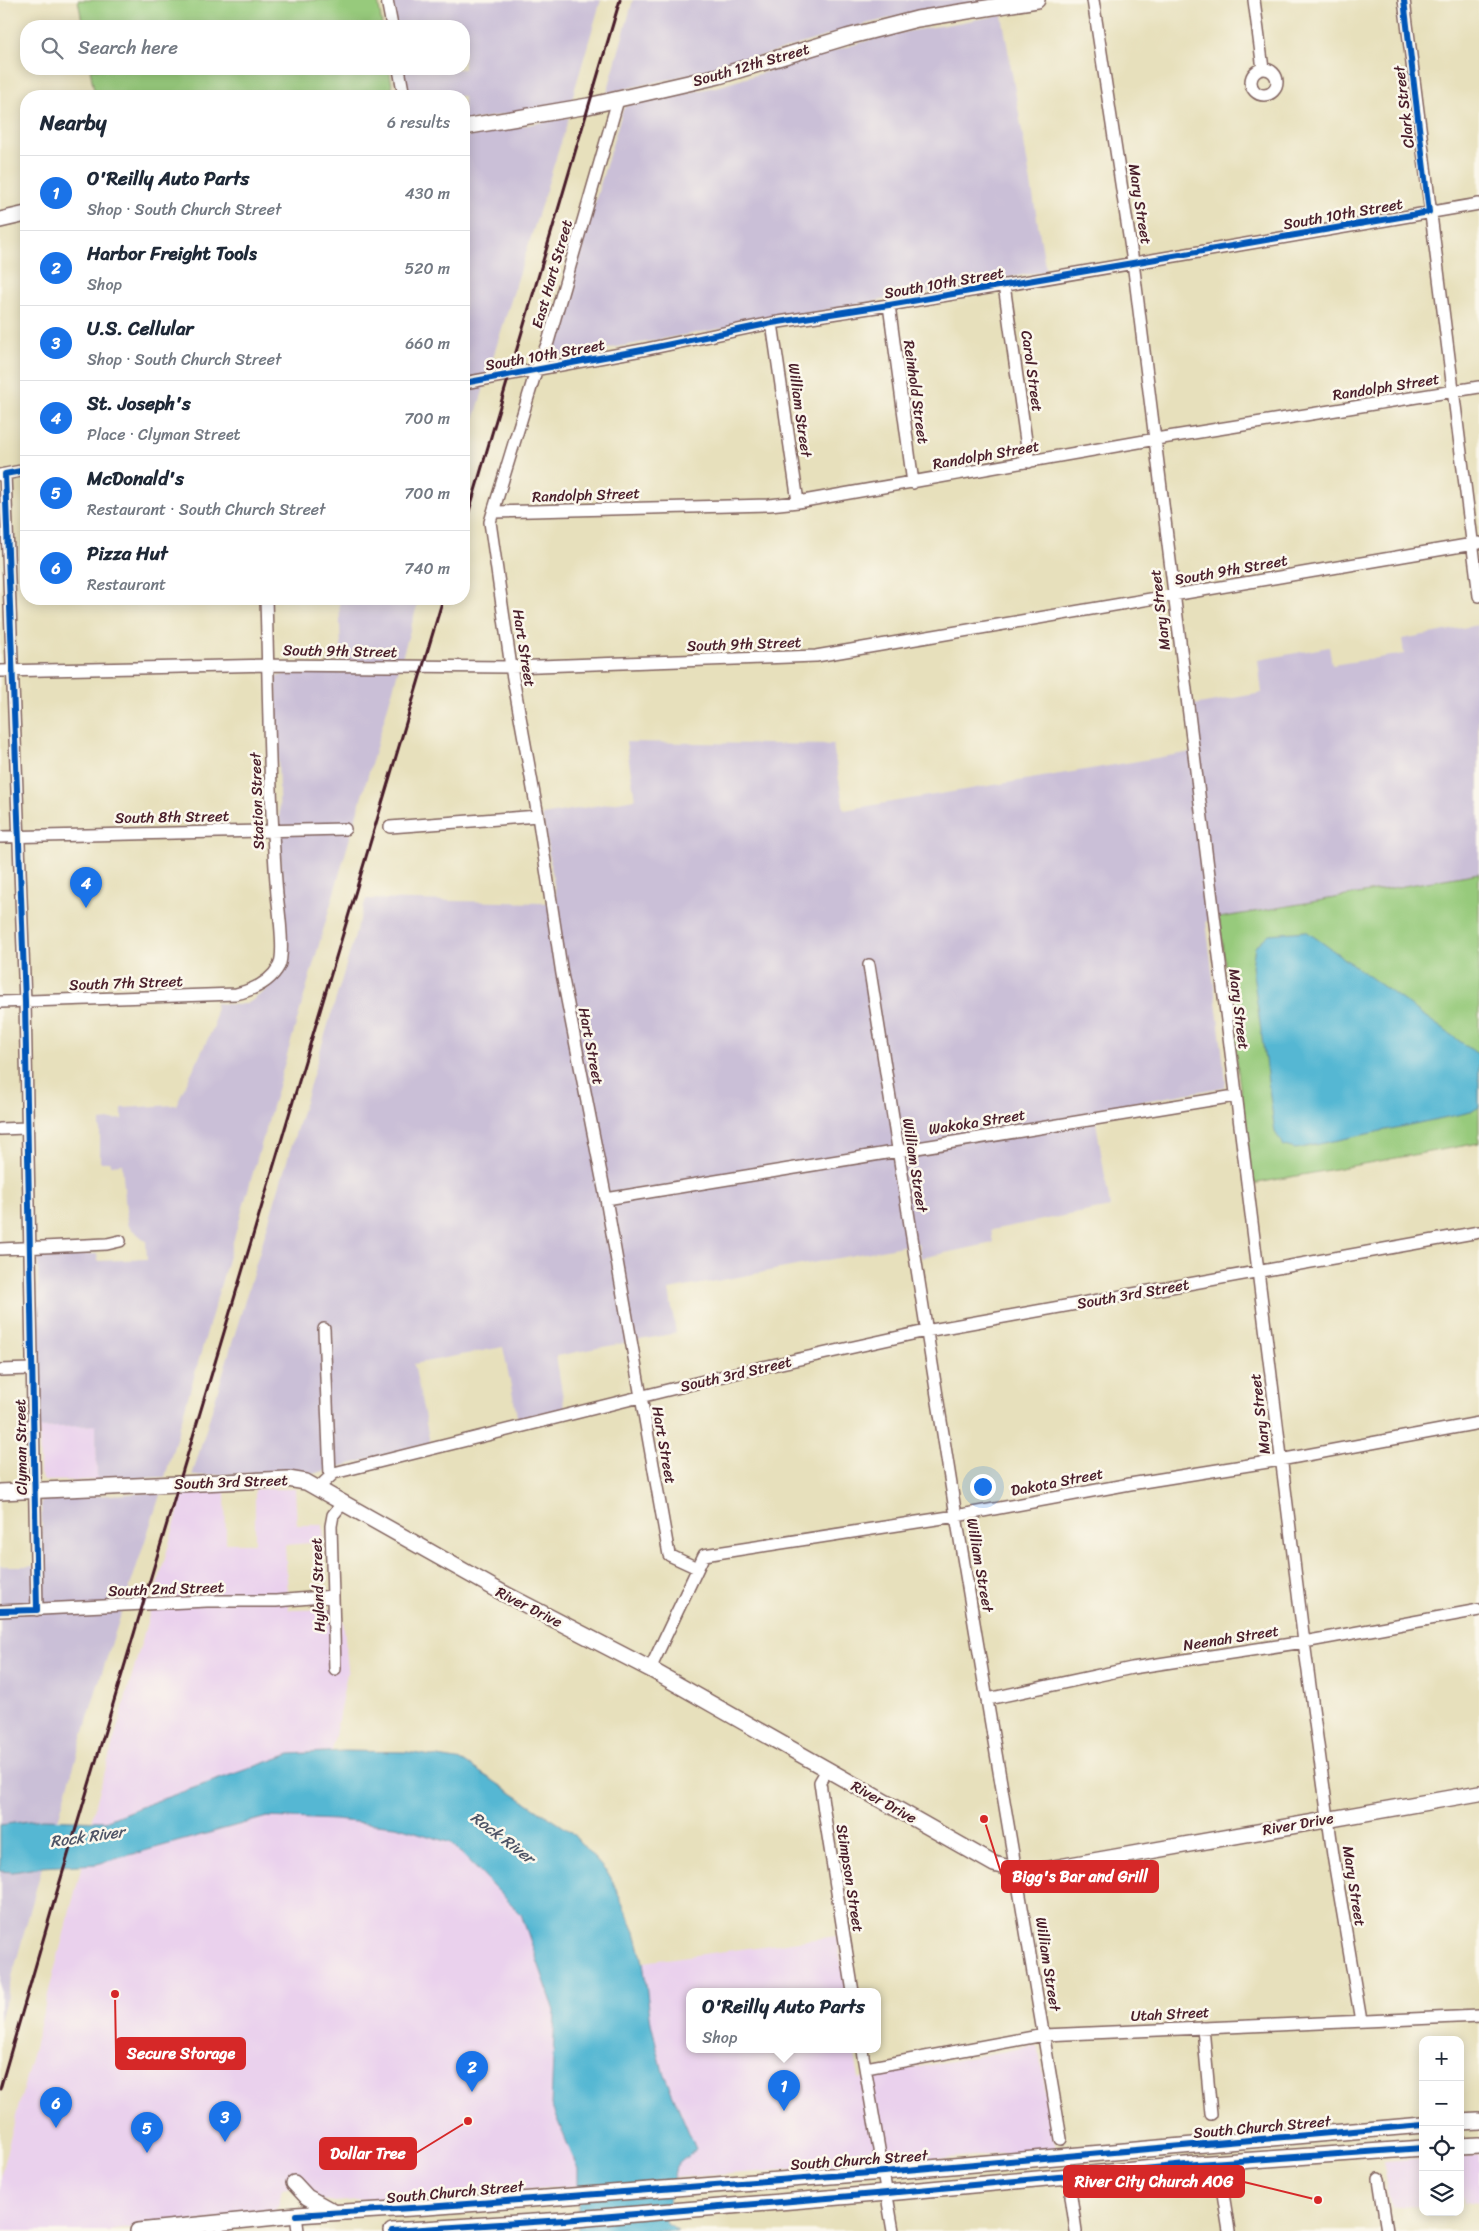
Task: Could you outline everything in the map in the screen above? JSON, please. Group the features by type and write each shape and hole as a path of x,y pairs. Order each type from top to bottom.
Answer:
{"main road":[{"name":"South 12th Street","path":"470,126 618,100 719,76 885,26 929,16 1037,0"},
{"path":"0,220 20,215"},
{"name":"South 3rd Street","path":"0,1492 288,1479 306,1482 342,1504"},
{"name":"River Drive","path":"342,1504 503,1593 650,1669 994,1864 1017,1870 1042,1870 1479,1793"},
{"path":"1464,2122 1479,2121"},
{"name":"South Church Street","path":"138,2231 296,2215 427,2207 678,2186 883,2172 1419,2125"},
{"path":"1464,2146 1479,2144"},
{"name":"South Church Street","path":"392,2231 676,2211 1197,2164 1419,2148"},
{"path":"294,2183 307,2197 335,2213"}],"street":[{"path":"387,0 391,20"},
{"name":"Mary Street","path":"1093,0 1133,262 1156,439 1173,595 1304,1642 1329,1819 1361,2020"},
{"path":"1254,0 1263,69"},
{"name":"Clark Street","path":"1404,0 1452,392 1476,544 1479,596"},
{"path":"401,75 403,90"},
{"name":"East Hart Street","path":"494,512 536,370 548,342 618,100"},
{"name":"South 10th Street","path":"470,382 772,322 889,305 1479,204"},
{"name":"Carol Street","path":"1004,285 1029,462"},
{"name":"Reinhold Street","path":"889,305 913,483"},
{"name":"William Street","path":"772,322 798,502"},
{"name":"Randolph Street","path":"494,512 760,505 798,502 1156,439 1479,387"},
{"path":"2,475 20,471"},
{"name":"Clyman Street","path":"2,475 13,671 25,1002 37,1610"},
{"name":"Hart Street","path":"494,512 490,522 511,666 538,816 562,974 606,1199 669,1555 697,1568"},
{"name":"South 9th Street","path":"0,671 268,666 511,666 816,656 1476,544"},
{"name":"Station Street","path":"253,991 270,979 280,965 281,940 272,830 266,605"},
{"path":"390,827 538,816"},
{"name":"South 8th Street","path":"0,837 344,829"},
{"name":"William Street","path":"869,965 956,1516 1061,2139"},
{"name":"South 7th Street","path":"0,1002 224,996 253,991"},
{"name":"Wakoka Street","path":"606,1199 1235,1096"},
{"path":"0,1129 26,1128"},
{"name":"South 3rd Street","path":"330,1475 640,1396 926,1331 1479,1232"},
{"path":"0,1249 107,1244 120,1241"},
{"path":"317,1489 330,1475 324,1329"},
{"path":"0,1370 31,1369"},
{"name":"Dakota Street","path":"650,1669 704,1555 956,1516 1130,1484 1280,1460 1479,1423"},
{"name":"Hyland Street","path":"335,1669 331,1526 333,1515 342,1504"},
{"name":"South 2nd Street","path":"0,1611 207,1601 276,1601 333,1596"},
{"name":"Neenah Street","path":"988,1699 1132,1668 1304,1642 1479,1610"},
{"name":"Stimpson Street","path":"827,1770 820,1782 852,1988"},
{"name":"Utah Street","path":"866,2068 1044,2035 1479,2016"},
{"path":"1203,2028 1211,2114"},
{"path":"863,2053 893,2231"},
{"path":"1380,2178 1387,2231"},
{"path":"1221,2181 1230,2231"},
{"path":"1071,2196 1076,2231"},
{"path":"296,2215 298,2231"}],"shaded area":[{"path":"391,0 601,0 571,102 470,121 470,90 406,90 403,75 470,75 470,20 394,20"},
{"path":"633,0 993,0 904,15 866,24 725,67 607,93"},
{"path":"1002,15 1046,271 572,355 554,356 552,344 623,109 627,105 720,86 882,36"},
{"path":"569,117 470,433 470,136"},
{"path":"339,605 417,605 165,1477 97,1480 96,1425 39,1428 38,1258 44,1255 97,1254 98,1261 147,1259 146,1241 128,1226 122,1164 111,1165 111,1162 100,1162 100,1121 122,1119 122,1108 176,1105 214,1026 216,1003 238,1005 250,1002 265,991 273,982 285,918 281,868 276,677 288,673 342,673"},
{"path":"1478,625 1479,873 1206,921 1226,1082 1224,1087 1094,1110 1110,1207 991,1230 993,1243 921,1258 918,1243 669,1290 676,1333 556,1356 565,1410 518,1421 503,1347 414,1364 430,1443 309,1475 288,1472 192,1476 366,899 557,902 542,815 635,799 626,742 833,745 844,810 1198,751 1193,705 1262,693 1258,660 1329,647 1332,665 1404,654 1402,639"},
{"path":"96,1425 97,1480 44,1481 40,1474 39,1428"},
{"path":"255,1489 295,1489 297,1525 323,1525 324,1542 285,1545 289,1610 342,1609 348,1668 332,1751 290,1754 104,1821 91,1821 184,1491 225,1490 226,1543 255,1543"},
{"path":"161,1492 96,1691 58,1820 42,1819 0,1825 0,1566 43,1566 41,1502 44,1499"},
{"path":"267,1817 335,1820 396,1826 451,1843 521,1914 555,2011 551,2105 578,2169 578,2186 335,2202 321,2200 312,2193 307,2185 282,2189 279,2204 274,2212 249,2216 105,2231 0,2231 0,2177 82,1865 97,1864"},
{"path":"42,1867 0,2021 0,1871 13,1872"},
{"path":"837,1936 845,1988 686,1988 686,2053 855,2053 859,2078 1032,2046 1037,2047 1056,2150 674,2178 682,2114 672,2097 663,2072 651,2023 643,1962"},
{"path":"1479,2154 1479,2201 1464,2203 1464,2156"},
{"path":"1419,2159 1419,2204 1392,2208 1383,2162"}],"green space":[{"path":"78,0 378,0 381,20 82,20"},
{"path":"91,75 390,75 393,90 94,90"},
{"path":"1479,873 1479,1143 1252,1184 1219,918"}],"water":[{"path":"1306,931 1479,1055 1479,1107 1471,1112 1296,1149 1284,1146 1275,1132 1252,966 1255,947 1269,934"},
{"name":"Rock River","path":"343,1751 407,1752 463,1761 570,1831 610,1876 635,1932 643,1962 651,2023 663,2072 696,2149 676,2166 665,2221 677,2231 578,2231 578,2169 551,2105 555,2011 521,1914 451,1843 396,1826 335,1820 267,1817 97,1864 42,1867 13,1872 0,1871 0,1825 42,1819 105,1821 290,1754"}],"railway":[{"path":"470,508 620,0"},
{"path":"0,2089 56,1895 441,605"}],"cycle path":[{"path":"470,382 642,350 772,323 889,305 1429,212 1404,0"},
{"path":"0,1611 37,1610 25,1002 5,474 20,471"},
{"path":"296,2215 427,2207 883,2172 1419,2125"},
{"path":"392,2231 564,2220 887,2193 1197,2164 1419,2148"}],"place":[{"name":"St. Joseph's","path":"86,908"},
{"name":"Bigg's Bar and Grill","path":"984,1819"},
{"name":"Secure Storage","path":"115,1994"},
{"name":"Harbor Freight Tools","path":"472,2092"},
{"name":"O'Reilly Auto Parts","path":"784,2111"},
{"name":"Dollar Tree","path":"468,2121"},
{"name":"Pizza Hut","path":"56,2128"},
{"name":"U.S. Cellular","path":"225,2142"},
{"name":"McDonald's","path":"147,2153"},
{"name":"River City Church AOG","path":"1318,2200"}]}
